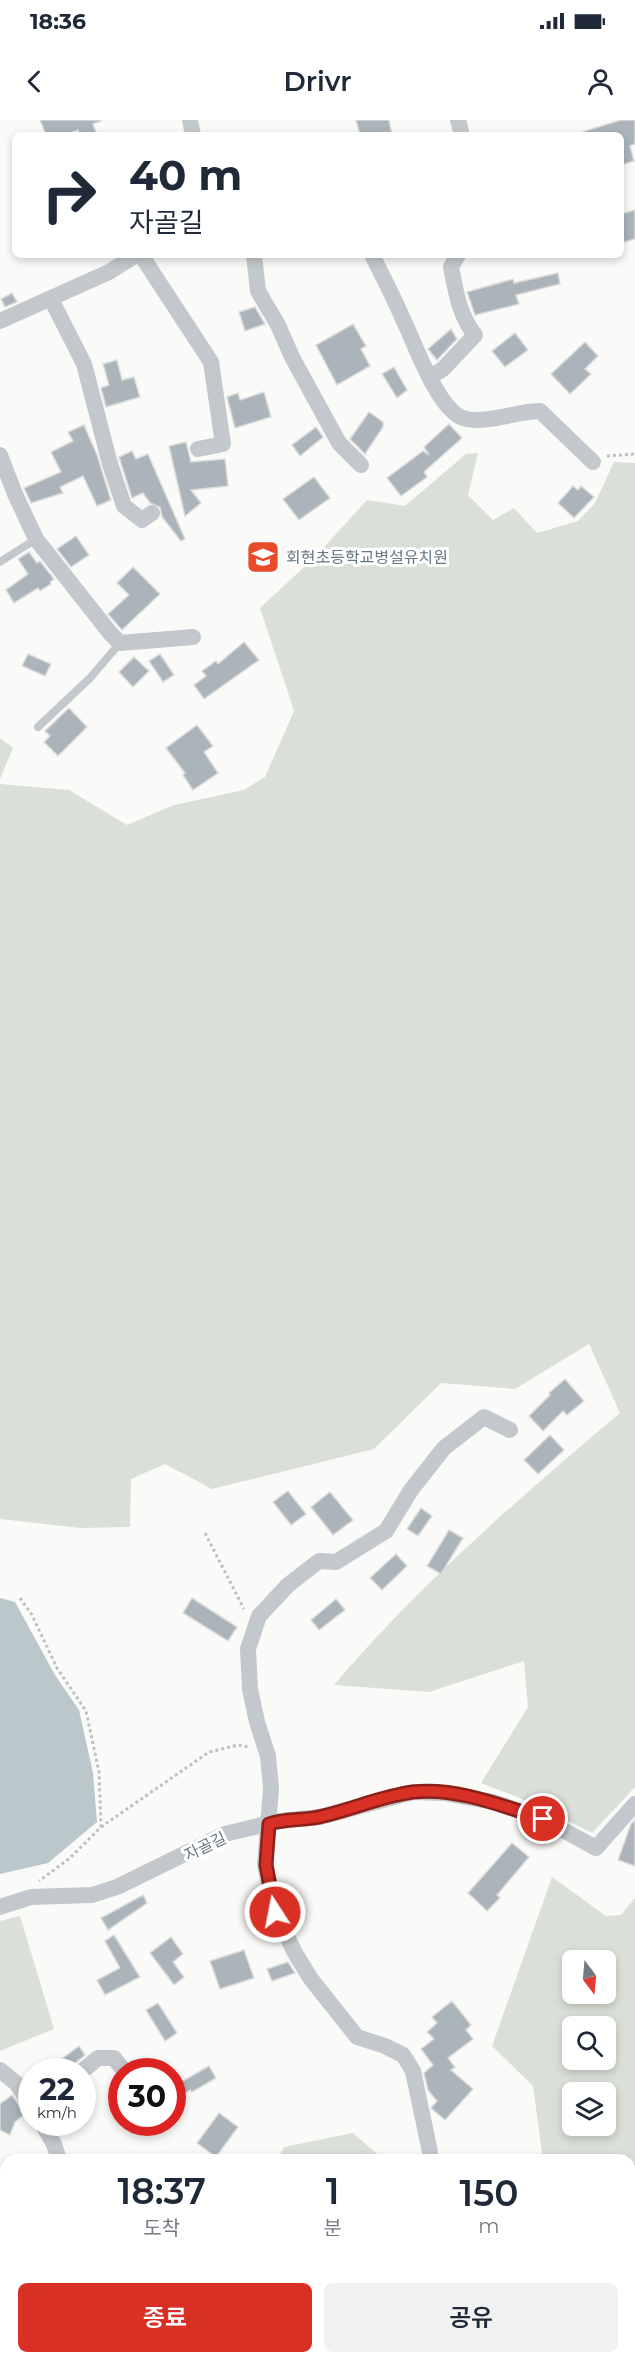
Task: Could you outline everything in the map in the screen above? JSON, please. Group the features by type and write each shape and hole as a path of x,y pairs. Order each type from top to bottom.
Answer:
{"street":[{"path":"0,321 109,273 132,258"},
{"path":"143,258 211,362 223,444 198,449"},
{"path":"254,258 258,291 278,325 292,357 339,442 361,465"},
{"path":"373,258 404,320 418,356 446,404 462,418 480,420 523,411 540,411 597,459"},
{"path":"430,377 443,369 475,335 468,326 458,302 451,267 456,258"},
{"path":"51,299 84,364 110,464 124,506 142,520 152,513"},
{"path":"0,455 3,472 36,539 120,643 194,637"},
{"path":"430,2152 413,2071 403,2055 357,2037 311,1979 275,1912 266,1865 271,1788 267,1751 257,1722 250,1689 248,1649 259,1616 288,1585 319,1562 336,1562 386,1531 411,1490 444,1448 484,1417 510,1430"},
{"name":"자골길","path":"0,1907 32,1897 92,1894 117,1887 225,1834 279,1821 320,1817 413,1792 443,1793 493,1802 543,1819 596,1848 635,1804"},
{"path":"0,2070 18,2080"},
{"path":"49,2136 57,2154"}],"lane":[{"path":"0,562 36,539"},
{"path":"38,727 90,678 120,643"}],"path":[{"path":"597,459 635,454"},
{"path":"205,1533 255,1629"},
{"path":"20,1598 32,1615 57,1668 86,1711 99,1772 101,1827"},
{"path":"33,1885 70,1858 101,1827 209,1752 238,1745 267,1751"}],"shaded area":[{"path":"478,453 468,495 493,520 514,508 537,533 578,521 595,503 614,462 635,463 635,1787 592,1833 520,1798 481,1783 528,1707 524,1661 429,1692 334,1685 435,1577 545,1477 620,1413 589,1344 515,1389 441,1383 374,1449 212,1489 165,1464 131,1479 130,1527 81,1528 0,1519 0,784 69,790 127,825 174,805 244,790 265,777 294,711 260,608 315,557 367,500 405,506 466,454"},
{"path":"0,738 13,748 0,779"},
{"path":"0,1598 15,1602 55,1675 79,1710 93,1773 97,1822 48,1863 0,1874"},
{"path":"552,1877 606,1916 621,1915 635,1898 635,2154 542,2154 533,2086 492,2046"},
{"path":"20,1916 54,2029 0,2051 0,1921"},
{"path":"353,2133 377,2154 280,2154 284,2147"}],"building":[{"path":"40,120 101,120 93,124 96,132 78,132 78,130 45,132"},
{"path":"356,120 389,120 391,132 359,132"},
{"path":"621,120 635,120 635,144 630,146 634,161 624,164 624,132 582,132"},
{"path":"635,210 635,239 624,242 624,213"},
{"path":"558,273 560,284 516,295 519,304 475,315 467,292 513,279 514,283"},
{"path":"12,293 17,302 5,307 1,299"},
{"path":"255,307 265,324 245,331 239,312"},
{"path":"353,324 366,346 361,349 370,366 337,385 316,345"},
{"path":"451,329 457,339 437,360 428,349"},
{"path":"515,333 528,350 505,367 492,351"},
{"path":"585,342 598,356 585,369 591,374 570,394 551,374"},
{"path":"117,360 122,380 134,377 140,397 106,407 101,388 109,385 103,364"},
{"path":"394,367 407,390 397,398 382,374"},
{"path":"264,392 271,417 235,428 227,397 238,393 240,400"},
{"path":"369,412 383,422 383,427 365,454 350,439"},
{"path":"449,424 462,438 424,472 427,477 401,496 387,478 423,451 429,455 424,447"},
{"path":"84,425 97,455 111,500 97,506 83,476 60,487 63,493 31,503 24,488 61,472 51,452 73,441 68,432"},
{"path":"316,427 323,437 300,456 292,445"},
{"path":"186,442 191,462 225,459 228,486 191,490 201,503 185,516 169,446"},
{"path":"132,451 136,459 148,454 185,539 181,541 162,517 160,507 150,503 143,493 132,498 119,457"},
{"path":"314,477 330,498 299,520 283,499"},
{"path":"573,486 578,490 581,486 594,497 574,518 558,503"},
{"path":"76,536 89,555 71,567 57,549"},
{"path":"29,552 37,563 40,561 54,579 50,582 51,584 40,591 38,588 14,603 6,590 28,574 18,559"},
{"path":"133,567 160,594 122,630 108,614 129,595 117,583"},
{"path":"244,642 259,660 204,699 194,685 206,676 202,671 216,661 218,664"},
{"path":"28,654 51,664 45,676 22,666"},
{"path":"160,654 174,675 163,682 149,661"},
{"path":"134,657 149,671 133,687 119,672"},
{"path":"69,708 87,727 58,756 44,742 50,736 45,731"},
{"path":"197,725 213,746 204,752 218,773 193,790 183,775 185,773 166,748"},
{"path":"565,1379 584,1401 567,1415 563,1411 543,1431 529,1416"},
{"path":"550,1435 564,1450 538,1474 524,1460"},
{"path":"288,1491 306,1514 291,1525 273,1502"},
{"path":"330,1492 353,1520 333,1535 311,1507"},
{"path":"421,1508 432,1516 418,1536 407,1529"},
{"path":"449,1530 463,1538 441,1574 427,1566"},
{"path":"396,1554 407,1566 382,1590 370,1578"},
{"path":"192,1598 237,1627 228,1641 183,1613"},
{"path":"336,1599 345,1610 319,1630 311,1620"},
{"path":"635,1820 635,1866 618,1860 631,1824"},
{"path":"512,1843 529,1857 497,1895 500,1898 487,1911 468,1893"},
{"path":"143,1895 147,1903 108,1930 101,1918"},
{"path":"114,1935 140,1977 105,1995 97,1980 120,1968 105,1941"},
{"path":"171,1937 183,1954 173,1962 184,1977 174,1985 150,1953"},
{"path":"244,1950 254,1978 220,1989 210,1961"},
{"path":"288,1962 295,1973 272,1981 267,1969"},
{"path":"452,2001 471,2025 466,2030 473,2039 448,2058 455,2067 451,2070 473,2089 445,2120 431,2108 437,2101 428,2090 424,2073 433,2065 421,2049 434,2039 427,2032 437,2023 432,2017"},
{"path":"158,2003 177,2033 165,2041 146,2010"},
{"path":"79,2046 85,2055 81,2058 63,2058"},
{"path":"209,2066 216,2078 192,2092 190,2090 186,2093 186,2079"},
{"path":"12,2095 18,2104 18,2120 10,2135 0,2130 0,2104"},
{"path":"219,2113 238,2127 218,2154 212,2154 197,2143"}],"place":[{"name":"회현초등학교병설유치원","path":"263,557"}],"route":[{"path":"275,1912 266,1865 269,1824 320,1817 413,1792 443,1793 493,1802 543,1819"}]}
